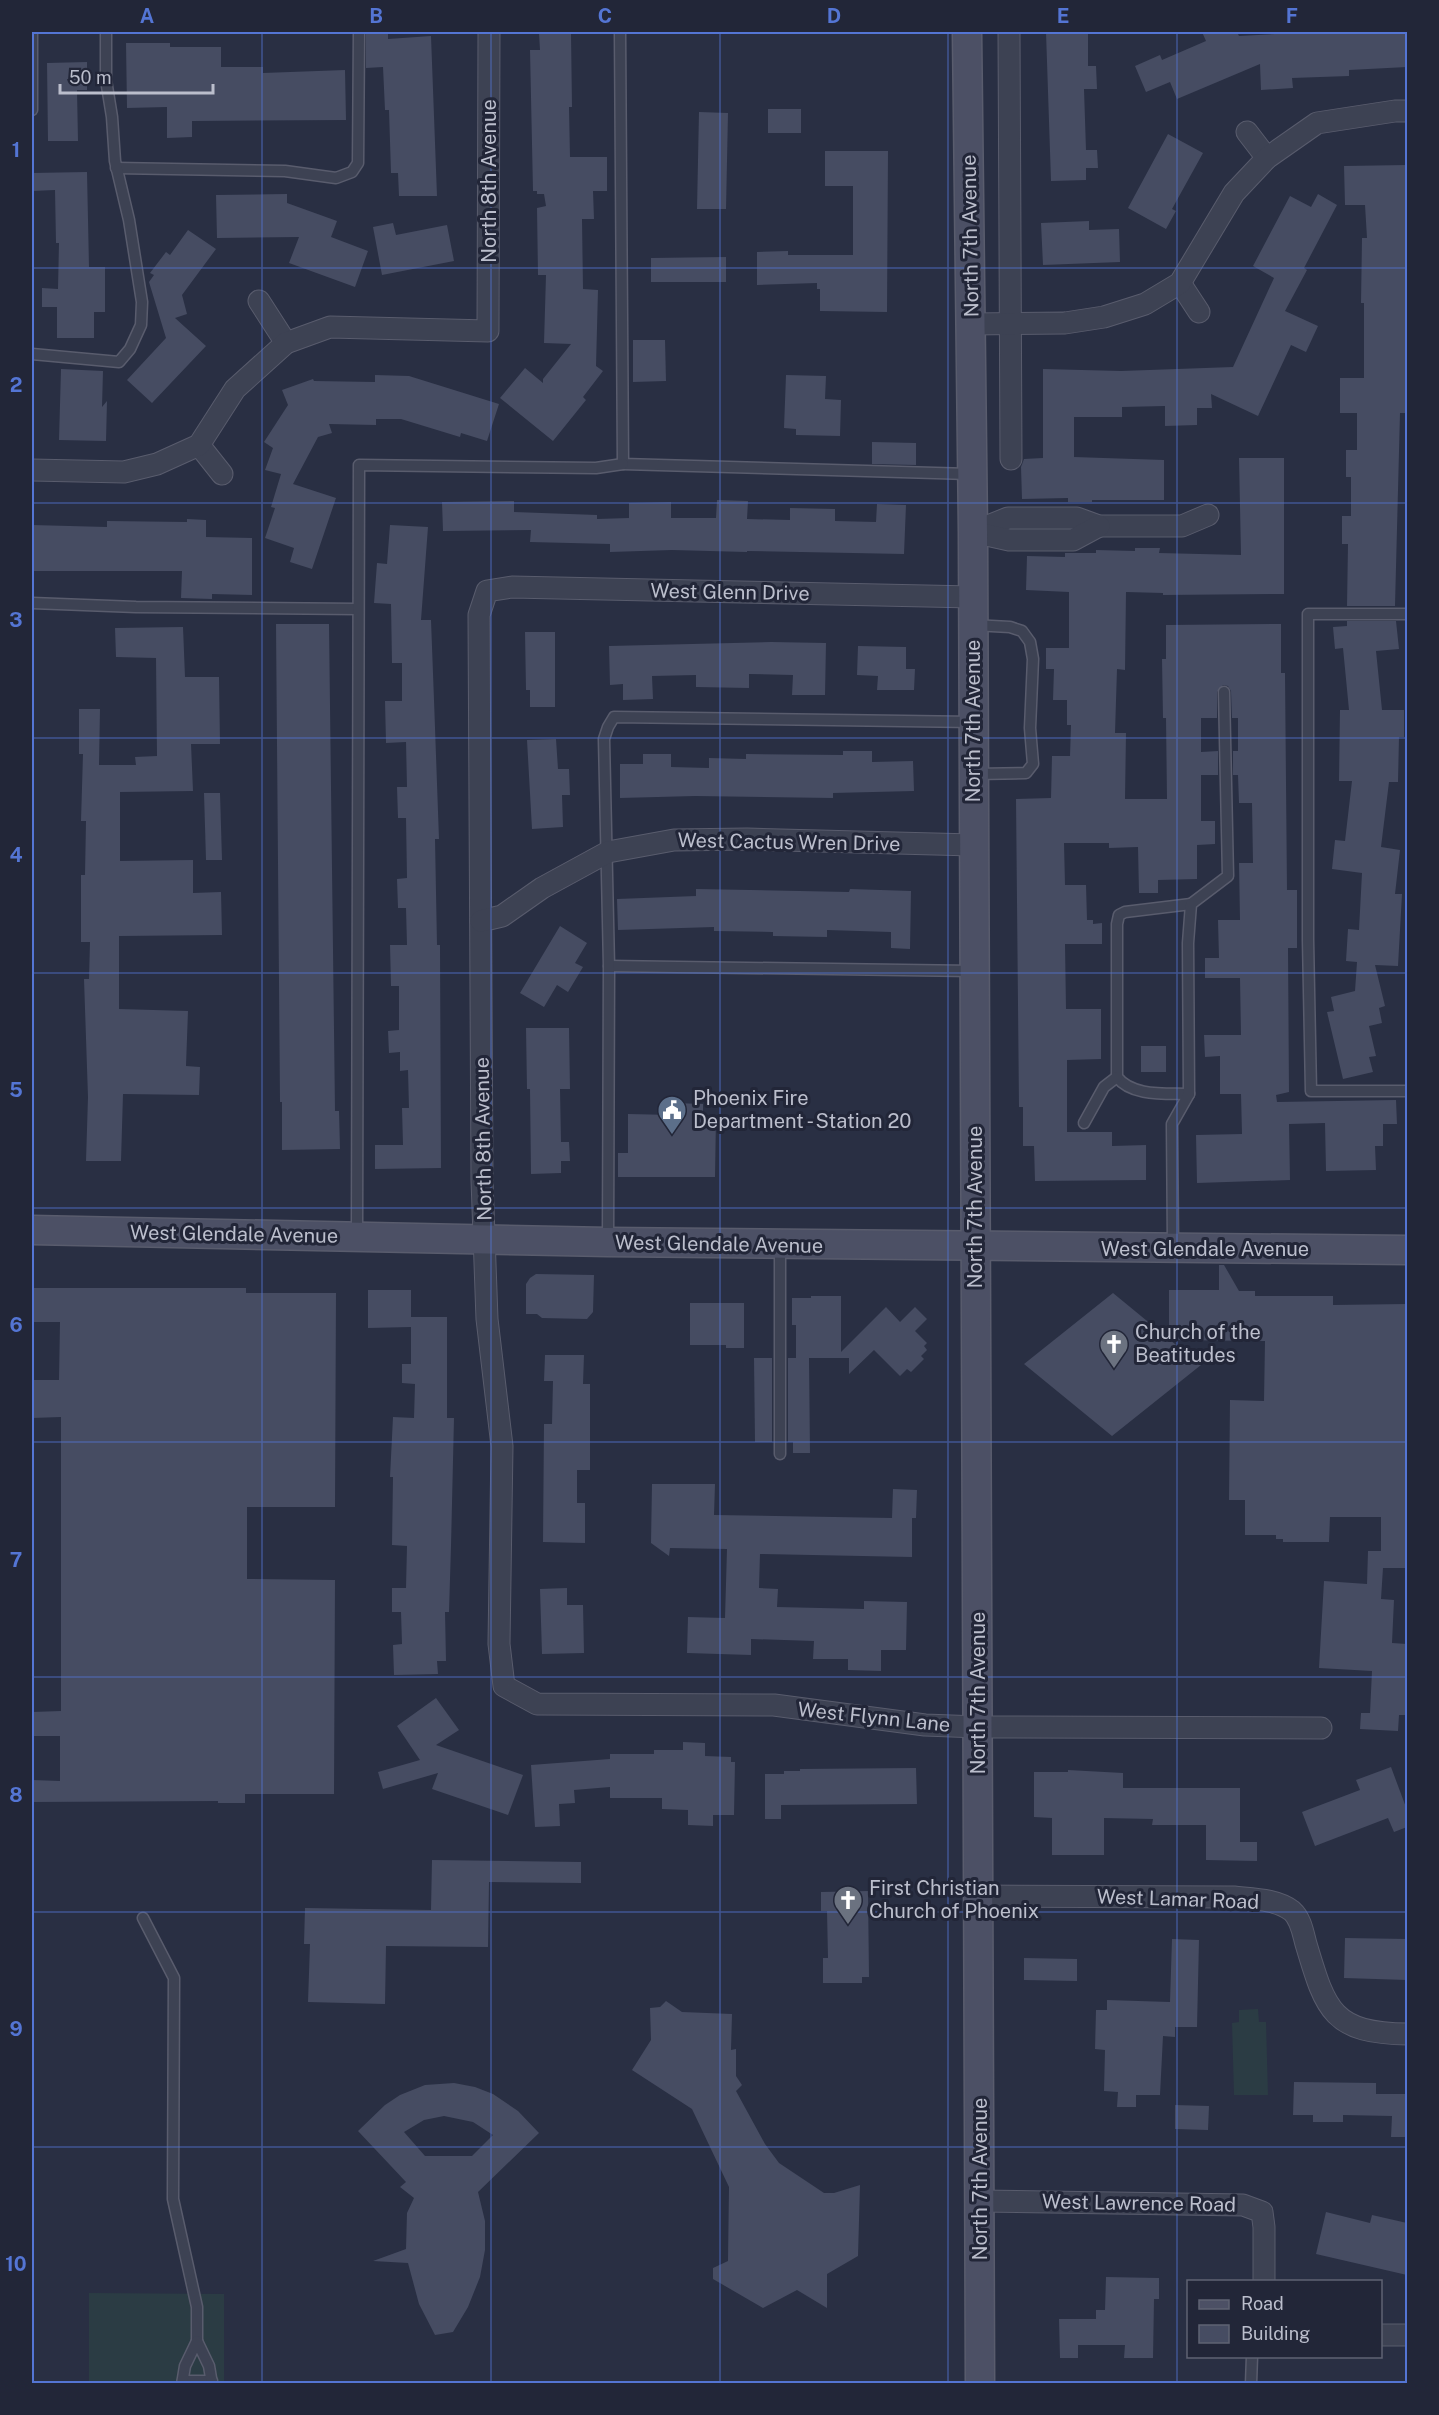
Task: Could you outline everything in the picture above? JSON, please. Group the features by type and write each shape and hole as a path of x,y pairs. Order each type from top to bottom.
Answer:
{"main road":[{"name":"North 7th Avenue","path":"967,32 973,532 980,2384"},
{"name":"West Glendale Avenue","path":"32,1230 608,1242 1407,1250"}],"street":[{"name":"North 8th Avenue","path":"286,343 330,327 488,331 489,32"},
{"name":"North 7th Avenue","path":"1009,32 1011,459"},
{"path":"971,324 1065,323 1104,317 1145,304 1180,283 1234,193 1267,158 1317,123 1407,111"},
{"path":"1247,132 1267,158"},
{"path":"1180,283 1199,312"},
{"path":"32,470 124,472 157,464 199,445 235,389 286,343 259,301"},
{"path":"199,445 222,474"},
{"path":"973,532 1008,518 1077,518 1099,526 1182,526 1208,515"},
{"name":"West Glenn Drive","path":"487,591 512,587 973,597"},
{"name":"North 8th Avenue","path":"487,591 479,615 484,1239 487,1319 502,1446 499,1644 504,1686"},
{"name":"West Cactus Wren Drive","path":"481,921 502,916 542,888 608,852 674,840 747,839 973,845"},
{"name":"West Flynn Lane","path":"504,1686 537,1704 774,1706 925,1725 1321,1728"},
{"name":"West Lamar Road","path":"979,1896 1234,1897 1272,1902 1287,1908 1297,1917 1318,1987 1335,2013 1346,2022 1368,2032 1407,2034"},
{"name":"West Lawrence Road","path":"980,2201 1243,2205 1262,2212 1264,2280"},
{"path":"1382,2335 1407,2336"}],"lane":[{"path":"32,32 32,110"},
{"path":"32,354 119,362 130,349 141,324 142,302 135,255 116,168 106,80 106,32"},
{"path":"116,168 285,171 336,178 352,172 358,162 359,32"},
{"path":"620,32 623,464"},
{"path":"357,1236 359,465 596,468 623,464 972,474"},
{"path":"32,603 136,608 358,609"},
{"path":"1407,614 1308,614 1308,940 1311,1091 1407,1091"},
{"path":"973,626 1010,627 1022,630 1030,642 1033,659 1030,708 1033,764 1031,769 1026,773 1015,774 974,774"},
{"path":"1190,1094 1135,1090 1124,1086 1118,1077 1117,924 1119,915 1125,912 1191,904 1228,876 1224,692"},
{"path":"608,1242 609,966 604,738 614,717 974,722"},
{"path":"1173,1249 1172,1124 1190,1094 1188,943 1191,904"},
{"path":"609,966 973,971"},
{"path":"1084,1123 1104,1087 1118,1077"},
{"path":"780,1244 780,1454"},
{"path":"142,1918 174,1978 173,2199 197,2307 197,2341 185,2366 182,2382 212,2382 209,2366 197,2341"},
{"path":"1251,2358 1251,2384"}],"shaded area":[{"path":"1258,2009 1259,2022 1266,2022 1268,2095 1234,2095 1232,2023 1239,2022 1239,2010"},
{"path":"89,2293 224,2294 224,2383 89,2384"}],"building":[{"path":"1046,32 1088,32 1088,66 1096,66 1097,89 1084,89 1086,150 1097,150 1098,168 1086,168 1086,180 1051,181"},
{"path":"1202,32 1237,32 1239,36 1314,32 1407,32 1407,67 1349,70 1349,76 1292,78 1293,88 1261,90 1260,64 1177,99 1170,82 1146,92 1135,66 1160,55 1162,60 1206,41"},
{"path":"388,33 388,39 431,36 437,196 399,196 398,173 391,173 389,110 385,110 383,67 366,68 366,34"},
{"path":"539,33 571,33 570,157 607,157 607,191 593,191 594,219 582,219 583,289 598,290 596,366 603,371 583,397 586,400 553,441 500,398 525,368 543,383 543,379 571,344 544,343 546,275 538,275 537,208 546,206 544,194 537,194 537,191 533,191 530,50 540,50"},
{"path":"126,43 170,43 170,47 221,47 221,67 263,67 263,73 345,70 346,120 192,121 192,137 167,138 167,107 127,108"},
{"path":"87,62 87,90 77,90 78,141 48,141 47,63"},
{"path":"768,109 801,109 801,133 768,133"},
{"path":"699,112 728,113 726,209 697,209"},
{"path":"1168,134 1203,153 1172,209 1176,211 1166,229 1128,208"},
{"path":"825,151 888,151 887,312 820,311 820,289 817,289 817,283 757,285 757,252 788,251 788,255 853,255 853,186 825,186"},
{"path":"1407,165 1407,413 1400,413 1395,606 1347,606 1348,544 1342,544 1342,516 1351,516 1351,477 1346,477 1346,450 1357,450 1357,413 1340,413 1340,378 1364,378 1364,303 1361,303 1362,238 1367,238 1365,205 1345,205 1344,166"},
{"path":"87,172 89,267 105,267 105,312 94,312 94,338 57,338 57,307 42,307 42,288 58,289 59,243 56,243 55,190 32,191 32,173"},
{"path":"287,194 287,203 337,221 331,237 368,251 355,287 289,263 299,237 217,238 216,195"},
{"path":"1318,194 1337,205 1304,268 1307,270 1285,311 1318,326 1306,352 1291,345 1258,416 1211,394 1212,408 1197,408 1197,425 1165,426 1165,406 1122,407 1122,417 1074,417 1074,457 1164,460 1164,500 1068,502 1068,498 1022,499 1021,467 1024,459 1043,458 1043,369 1121,371 1233,367 1274,278 1253,266 1290,196 1311,207"},
{"path":"1089,221 1089,230 1119,229 1120,262 1043,265 1041,223"},
{"path":"393,223 396,235 447,225 454,261 382,275 373,227"},
{"path":"188,230 216,249 182,295 187,314 175,318 206,346 152,403 127,380 166,338 149,282 154,275 150,273 166,252 170,255"},
{"path":"726,257 726,282 651,282 651,258"},
{"path":"633,340 665,340 666,381 633,382"},
{"path":"61,369 103,371 102,407 107,401 106,441 59,440"},
{"path":"375,375 409,376 499,404 487,441 461,433 460,437 401,419 376,419 376,425 329,424 332,433 318,437 293,484 336,498 312,569 290,562 294,548 265,538 275,508 271,507 281,474 265,470 273,448 264,442 288,405 282,390 313,379 314,381 375,382"},
{"path":"786,375 826,376 825,399 841,400 840,436 796,435 796,429 784,428"},
{"path":"872,442 916,443 916,465 872,464"},
{"path":"1239,458 1284,458 1284,594 1163,595 1163,593 1126,592 1125,670 1117,669 1115,733 1126,733 1125,799 1167,799 1166,718 1163,718 1162,659 1166,659 1166,625 1281,624 1281,673 1285,673 1287,890 1297,890 1297,948 1288,948 1289,1092 1276,1095 1277,1102 1396,1100 1397,1124 1383,1124 1383,1146 1375,1146 1376,1170 1326,1171 1325,1123 1289,1124 1290,1180 1197,1183 1196,1135 1242,1134 1241,1094 1220,1094 1220,1056 1205,1057 1204,1035 1241,1035 1240,978 1205,978 1205,958 1219,958 1218,920 1240,920 1239,863 1253,863 1252,803 1239,803 1238,775 1233,775 1233,751 1238,751 1238,718 1232,718 1231,691 1228,686 1223,685 1217,692 1217,718 1201,718 1201,752 1218,751 1218,775 1201,775 1201,821 1215,821 1215,844 1197,845 1197,879 1158,880 1158,893 1139,893 1138,847 1109,848 1109,843 1064,843 1065,885 1086,885 1087,920 1093,920 1093,924 1102,923 1102,944 1065,944 1066,1009 1101,1009 1101,1059 1067,1060 1067,1132 1112,1132 1112,1146 1146,1145 1146,1180 1035,1181 1034,1146 1023,1146 1023,1107 1019,1107 1016,799 1051,798 1052,756 1070,756 1071,725 1067,725 1067,700 1053,700 1054,669 1046,669 1046,648 1069,648 1069,592 1026,590 1027,556 1065,557 1065,553 1096,553 1096,550 1135,551 1135,548 1160,548 1159,553 1241,555"},
{"path":"717,500 748,501 747,519 790,520 790,508 835,509 835,521 876,522 877,504 906,505 904,554 672,550 610,552 610,544 530,542 531,530 443,531 442,502 514,501 514,512 597,515 597,519 629,518 629,503 671,502 671,518 716,518"},
{"path":"187,519 206,520 206,537 252,538 252,595 212,594 212,599 181,598 182,571 32,571 32,525 107,527 107,521 187,522"},
{"path":"390,525 428,527 421,620 431,620 434,700 439,839 435,839 437,945 440,945 441,1168 375,1169 375,1145 403,1145 402,1108 409,1108 408,1070 400,1071 400,1052 389,1053 388,1031 399,1030 399,986 391,986 390,945 407,945 406,908 398,908 397,879 407,878 406,818 398,818 397,787 407,787 406,742 386,743 385,701 402,701 402,663 392,663 391,604 374,603 377,563 387,564"},
{"path":"1347,621 1396,621 1399,649 1376,651 1382,710 1404,710 1404,737 1399,737 1398,782 1389,782 1381,847 1400,850 1395,894 1402,894 1398,966 1375,965 1385,1006 1379,1008 1382,1023 1369,1026 1376,1056 1369,1057 1373,1072 1343,1079 1327,1012 1334,1011 1331,997 1355,991 1357,962 1346,961 1348,929 1359,930 1362,873 1332,869 1335,840 1345,841 1352,781 1339,781 1340,710 1349,710 1343,648 1335,649 1333,627 1347,626"},
{"path":"276,624 329,624 335,1111 339,1111 340,1149 282,1150"},
{"path":"183,627 185,677 219,677 220,744 191,744 193,791 120,792 120,861 193,860 193,893 221,892 222,935 119,936 119,1009 188,1011 186,1066 200,1067 199,1095 123,1094 121,1161 86,1161 88,1097 84,979 89,979 90,942 81,942 81,875 85,875 86,821 81,821 83,754 79,754 79,709 100,709 99,765 136,765 135,757 157,756 156,658 116,657 115,628"},
{"path":"525,632 555,632 555,707 530,707 530,690 526,690"},
{"path":"826,643 825,695 792,695 793,675 749,674 749,688 696,687 696,675 652,676 653,699 623,700 623,684 610,685 609,646"},
{"path":"858,646 906,647 906,669 915,669 914,690 877,690 878,676 857,675"},
{"path":"556,739 558,769 569,769 570,795 562,795 563,827 532,829 527,740"},
{"path":"843,751 872,751 872,762 913,761 914,791 833,793 833,798 695,796 620,798 620,764 643,764 643,754 671,754 671,767 709,768 709,758 746,759 746,754 843,755"},
{"path":"204,793 220,793 222,860 206,860"},
{"path":"696,889 911,891 910,949 891,948 891,932 827,930 827,937 773,936 773,932 714,931 714,927 618,930 617,899 696,896"},
{"path":"560,926 587,943 575,963 583,967 568,992 557,985 544,1007 520,993"},
{"path":"526,1028 569,1028 570,1089 560,1089 561,1142 569,1142 570,1161 561,1161 561,1173 531,1174 530,1089 527,1089"},
{"path":"1141,1046 1166,1046 1166,1072 1141,1072"},
{"name":"Phoenix Fire Department - Station 20","path":"674,1103 703,1104 703,1117 716,1117 715,1177 618,1177 618,1153 628,1153 628,1114 673,1115"},
{"path":"1219,1265 1224,1265 1239,1291 1255,1291 1255,1296 1333,1296 1333,1305 1407,1304 1407,1568 1383,1568 1381,1599 1394,1600 1392,1643 1407,1644 1407,1715 1399,1715 1398,1731 1360,1729 1361,1713 1370,1713 1372,1671 1319,1668 1324,1581 1367,1584 1368,1551 1381,1551 1381,1517 1330,1517 1329,1542 1283,1542 1283,1539 1276,1539 1276,1535 1245,1535 1245,1500 1229,1500 1230,1400 1264,1401 1265,1341 1170,1340 1201,1365 1112,1436 1024,1364 1113,1293 1169,1339 1169,1290 1219,1290"},
{"path":"536,1274 594,1275 593,1312 587,1319 542,1318 537,1314 526,1314 526,1284"},
{"path":"32,1288 246,1288 246,1293 336,1293 335,1507 247,1507 247,1579 335,1580 334,1794 245,1794 245,1803 218,1803 218,1801 32,1802 32,1780 60,1781 60,1736 32,1736 32,1712 61,1711 61,1417 32,1418 32,1380 59,1380 60,1322 32,1322"},
{"path":"368,1290 411,1290 411,1317 447,1317 447,1418 454,1418 451,1546 449,1612 445,1612 446,1661 437,1661 438,1674 394,1675 393,1645 402,1644 401,1612 392,1612 392,1588 406,1588 407,1546 392,1545 393,1477 390,1477 393,1417 414,1418 415,1384 402,1383 402,1364 411,1364 411,1327 368,1328"},
{"path":"811,1296 841,1296 841,1352 886,1307 900,1322 915,1307 927,1319 915,1331 927,1343 924,1346 927,1350 921,1356 924,1359 911,1372 907,1369 900,1376 874,1350 849,1374 849,1358 809,1358 810,1453 793,1453 793,1442 788,1442 788,1358 796,1358 796,1325 792,1325 792,1298 811,1298"},
{"path":"690,1303 744,1303 744,1348 726,1348 726,1345 690,1345"},
{"path":"545,1355 584,1355 583,1384 590,1384 590,1470 577,1470 577,1503 585,1503 585,1543 543,1542 544,1424 552,1424 553,1381 544,1381"},
{"path":"754,1358 772,1358 772,1442 755,1442"},
{"path":"652,1484 715,1484 714,1515 892,1518 893,1489 917,1490 916,1518 912,1518 912,1557 760,1554 759,1588 778,1589 777,1607 864,1609 864,1601 907,1602 906,1650 881,1650 881,1671 848,1670 848,1659 813,1659 814,1641 751,1639 751,1655 687,1653 688,1617 725,1618 727,1549 670,1548 669,1556 651,1543"},
{"path":"567,1588 567,1605 583,1605 584,1653 542,1654 540,1589"},
{"path":"436,1698 459,1730 436,1745 523,1775 508,1815 432,1789 438,1773 383,1789 378,1772 420,1760 397,1726"},
{"path":"683,1742 705,1743 705,1756 731,1757 731,1762 735,1762 734,1815 713,1815 713,1826 688,1825 688,1810 662,1809 662,1798 610,1798 610,1787 574,1790 575,1803 559,1804 560,1826 535,1827 531,1765 610,1759 610,1754 654,1754 654,1750 683,1750"},
{"path":"1391,1767 1407,1810 1407,1827 1394,1832 1388,1818 1315,1846 1302,1812 1360,1790 1356,1780"},
{"path":"916,1768 917,1804 781,1805 781,1819 765,1819 765,1774 784,1774 784,1771 800,1771 800,1769"},
{"path":"1068,1770 1123,1773 1123,1788 1240,1788 1240,1842 1257,1842 1257,1861 1206,1860 1206,1825 1152,1825 1153,1819 1104,1818 1104,1855 1052,1855 1052,1818 1034,1817 1034,1772 1068,1772"},
{"path":"432,1860 581,1862 581,1883 489,1882 488,1947 386,1946 385,2004 308,2002 310,1944 304,1944 305,1908 431,1910"},
{"name":"First Christian Church of Phoenix","path":"868,1891 869,1977 862,1977 862,1983 823,1983 823,1958 828,1958 827,1911 821,1911 821,1892"},
{"path":"1345,1938 1407,1939 1407,1980 1344,1978"},
{"path":"1172,1939 1199,1940 1197,2027 1175,2027 1175,2037 1163,2036 1160,2095 1136,2095 1136,2107 1117,2107 1118,2092 1104,2091 1105,2050 1095,2049 1096,2010 1107,2010 1107,2000 1170,2002"},
{"path":"1024,1958 1077,1959 1077,1981 1024,1980"},
{"path":"666,2001 682,2012 732,2014 731,2050 736,2049 736,2076 742,2085 736,2091 765,2144 779,2163 824,2193 834,2193 860,2185 858,2256 827,2274 827,2308 797,2290 763,2308 713,2279 713,2268 728,2261 729,2187 692,2109 632,2070 651,2040 650,2008 660,2007"},
{"path":"1294,2082 1376,2083 1376,2094 1407,2094 1407,2137 1391,2137 1392,2116 1343,2115 1343,2122 1313,2122 1313,2115 1293,2115"},
{"path":"454,2083 475,2087 493,2094 518,2111 539,2133 478,2192 485,2221 485,2250 480,2277 468,2307 453,2332 435,2335 419,2304 408,2263 373,2261 406,2249 407,2213 414,2198 400,2187 406,2182 358,2131 385,2105 400,2095 425,2085","holes":["444,2116 473,2122 493,2135 472,2156 425,2156 404,2132 424,2120"]},
{"path":"1175,2105 1209,2106 1208,2130 1175,2129"},
{"path":"1326,2212 1370,2223 1372,2215 1407,2223 1407,2275 1316,2254"},
{"path":"1106,2277 1159,2278 1159,2299 1154,2299 1153,2358 1124,2358 1125,2345 1078,2345 1078,2358 1060,2358 1059,2319 1096,2319 1096,2310 1105,2310"}],"place":[{"name":"Phoenix Fire Department - Station 20","path":"672,1136"},
{"name":"Church of the Beatitudes","path":"1114,1370"},
{"name":"First Christian Church of Phoenix","path":"848,1926"}]}
